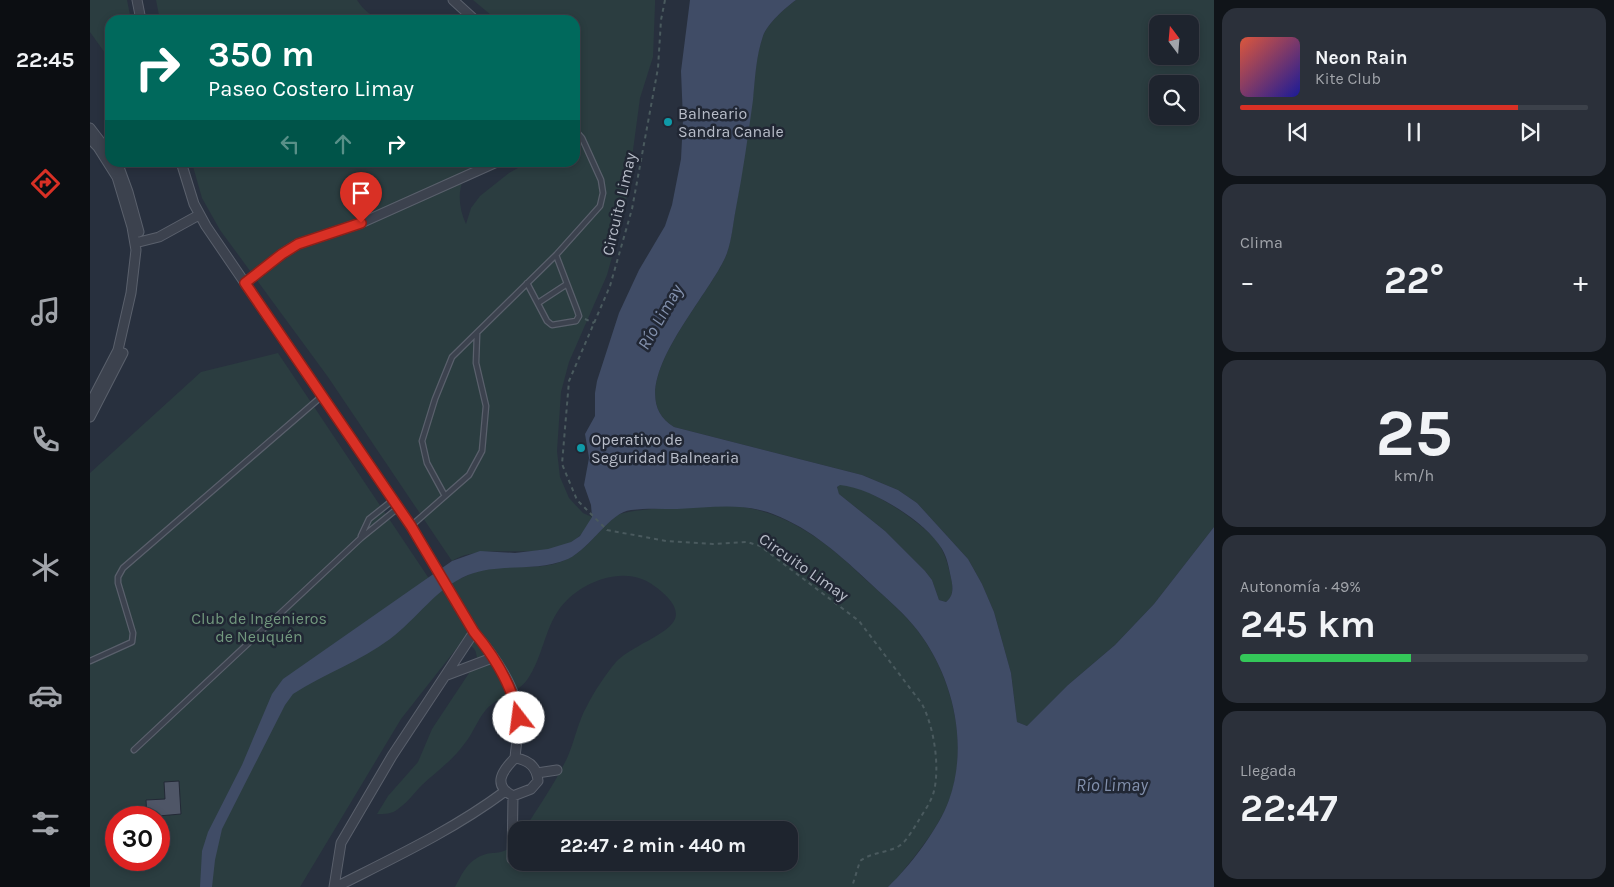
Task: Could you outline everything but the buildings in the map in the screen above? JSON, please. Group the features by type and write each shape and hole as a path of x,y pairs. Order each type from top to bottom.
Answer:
{"street":[{"path":"137,0 140,15"},
{"path":"453,0 470,15"},
{"path":"90,128 105,148"},
{"path":"90,139 98,147 105,159"},
{"path":"90,404 114,358 120,341 131,293 138,242 116,178 110,167"},
{"path":"90,417 116,370 124,350 138,282 138,242 128,192 118,167"},
{"path":"184,167 199,215 411,526 474,632 504,676 515,699 519,718 515,758 504,769 501,779 501,786 509,794 510,821"},
{"path":"245,283 298,244 361,223 486,167"},
{"path":"138,242 159,237 199,215"},
{"path":"335,887 341,843 392,756 474,632"},
{"path":"447,675 492,658"},
{"path":"335,887 509,794 531,789 538,781 533,765 515,758"},
{"path":"537,773 557,770"}],"lane":[{"path":"445,496 427,464 422,441 435,399 452,357 556,255 600,206 604,193 601,180 580,136"},
{"path":"527,284 547,321 552,325 576,321 579,316 556,255"},
{"path":"538,303 566,284"},
{"path":"411,526 469,475 482,451 486,406 476,363 476,334"},
{"path":"90,661 132,642 133,634 118,583 118,577 123,568 322,396"},
{"path":"361,538 369,519 396,504"},
{"path":"134,750 396,504"}],"path":[{"name":"Circuito Limay","path":"665,0 661,20 658,68 632,209 614,276 569,381 567,421 561,458 573,493 604,528 666,541 713,544 747,542 760,546 859,621 922,704 927,717 935,763 935,782 932,798 904,841 894,848 871,855 860,861 852,887"},
{"path":"579,316 594,323"}],"green space":[{"path":"90,0 127,0 130,15 105,15 105,53 90,32"},
{"path":"156,0 357,0 372,15 159,15"},
{"path":"473,0 655,0 653,57 640,98 625,210 607,275 569,362 561,392 557,451 560,477 569,498 583,513 592,517 583,533 570,543 555,548 538,551 486,552 465,555 452,561 328,377 220,230 202,198 193,167 472,167 465,176 460,191 461,207 466,224 471,208 480,196 509,173 520,167 580,167 580,15 491,15"},
{"path":"796,0 1214,0 1214,527 1154,604 1115,645 1068,685 1027,726 1017,722 1011,673 994,612 982,584 968,559 917,503 898,490 862,475 674,427 659,411 655,391 661,367 673,342 718,271 727,253 740,183 759,51 765,31 777,16"},
{"name":"Club de Ingenieros de Neuquén","path":"278,353 438,592 460,579 482,570 499,567 542,566 567,559 583,548 618,515 639,510 737,506 774,515 807,532 837,553 906,617 931,651 942,672 950,695 958,743 957,767 952,790 944,812 920,849 888,887 455,887 464,871 473,861 483,855 501,852 508,848 508,871 798,871 798,821 530,821 563,766 584,712 596,689 608,672 616,662 630,651 664,631 674,621 676,616 674,605 653,585 629,576 616,576 591,584 579,590 569,599 555,616 537,662 523,685 490,706 460,749 405,803 393,812 377,814 388,796 418,762 432,729 477,661 475,650 471,646 460,644 401,719 300,887 90,887 90,473 201,372"},
{"path":"838,485 848,485 861,489 890,504 916,522 935,539 943,552 950,572 952,594 949,600 946,602 939,600 932,580 925,571 885,531 839,494"}],"water":[{"name":"Río Limay","path":"690,0 796,0 782,11 763,36 757,60 745,154 729,248 718,271 673,342 661,367 655,391 659,411 674,427 862,475 898,490 917,503 968,559 982,584 994,612 1011,673 1017,722 1027,726 1068,685 1115,645 1154,604 1214,527 1214,887 888,887 914,858 931,834 949,800 955,779 958,756 954,712 940,669 918,631 896,607 825,544 801,527 773,514 749,508 725,507 648,509 623,512 608,523 585,547 568,559 543,566 493,569 468,575 456,581 436,596 400,631 379,647 293,694 285,705 222,829 215,860 212,887 200,887 202,851 208,832 242,765 272,694 283,679 452,561 480,551 515,553 548,549 571,542 580,536 592,517 591,505 584,485 589,458 585,434 595,416 597,381 619,313 639,270 665,226 672,205 681,159 683,120 681,71","holes":["840,485 853,487 882,499 897,508 911,517 934,538 942,549 949,567 952,581 952,594 949,600 946,602 939,600 932,580 925,571 885,531 839,494 837,487"]}],"place":[{"name":"Balneario Sandra Canale","path":"668,122"},
{"name":"Operativo de Seguridad Balnearia","path":"581,448"}],"route":[{"path":"361,223 307,240 290,248 245,283 411,526 429,560 504,676 515,699 519,718"}]}
